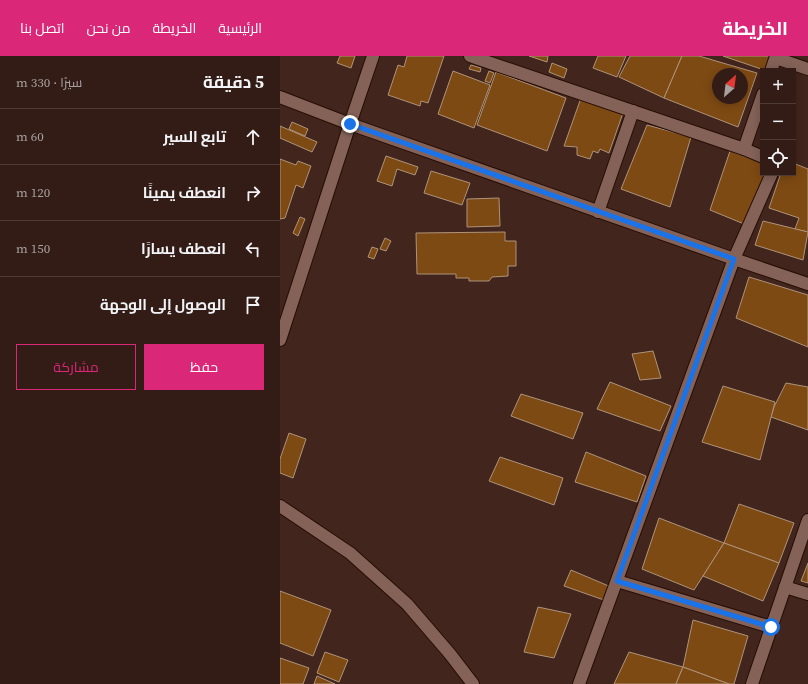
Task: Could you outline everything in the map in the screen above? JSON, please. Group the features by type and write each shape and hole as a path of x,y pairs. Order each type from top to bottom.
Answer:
{"street":[{"path":"280,340 373,56"},
{"path":"470,56 760,156"},
{"path":"772,68 776,57 808,69"},
{"path":"280,97 350,124 598,212 808,284"},
{"path":"744,149 760,103"},
{"path":"598,212 633,111"},
{"path":"579,684 734,259 771,176"},
{"path":"280,506 350,553 407,604 450,654 473,684"},
{"path":"752,684 808,520"},
{"path":"617,581 771,627"},
{"path":"785,587 808,594"}],"building":[{"path":"340,56 355,56 351,68 337,63"},
{"path":"407,56 444,56 428,103 421,101 420,106 388,95 398,65 404,67"},
{"path":"529,56 548,56 547,62"},
{"path":"598,56 626,56 617,77 593,68"},
{"path":"630,56 682,56 664,98 619,77"},
{"path":"682,56 699,56 740,68 712,68 712,104 746,104 738,127 664,98"},
{"path":"723,56 776,56 769,68 760,69"},
{"path":"552,63 567,69 564,78 549,72"},
{"path":"471,65 481,68 480,72 469,69"},
{"path":"748,70 757,73 748,99"},
{"path":"453,71 490,85 474,128 438,114"},
{"path":"489,71 494,73 490,83 485,81"},
{"path":"496,72 566,98 547,151 477,125"},
{"path":"582,95 624,110 609,153 600,149 598,153 593,151 590,159 577,155 577,147 564,146"},
{"path":"292,122 308,129 305,136 289,129"},
{"path":"647,125 691,137 670,207 621,189"},
{"path":"280,126 317,142 312,152 280,138"},
{"path":"730,151 760,162 760,176 771,176 749,226 710,210"},
{"path":"386,156 418,167 415,175 397,169 392,186 377,181"},
{"path":"280,159 296,165 298,161 311,166 303,188 296,185 285,218 280,219"},
{"path":"796,164 808,169 808,232 795,229 799,218 769,208 780,176 796,176"},
{"path":"431,171 470,183 462,205 424,193"},
{"path":"499,198 500,226 467,227 467,199"},
{"path":"300,217 305,219 298,236 293,233"},
{"path":"763,221 808,232 803,260 755,245"},
{"path":"505,232 505,241 516,241 516,266 508,266 508,276 492,277 489,281 469,281 469,278 456,278 456,274 417,274 416,233"},
{"path":"385,238 391,241 386,251 380,249"},
{"path":"372,247 378,249 374,259 368,257"},
{"path":"749,277 808,295 808,347 736,318"},
{"path":"653,351 661,378 640,380 632,354"},
{"path":"610,382 671,406 660,431 597,409"},
{"path":"786,383 808,387 808,430 771,417 774,407"},
{"path":"723,386 775,402 760,460 702,442"},
{"path":"521,394 583,413 573,439 511,416"},
{"path":"289,433 306,439 293,478 280,473 280,459"},
{"path":"586,452 646,476 637,502 575,482"},
{"path":"500,457 563,478 554,505 489,481"},
{"path":"739,504 794,523 779,563 724,543"},
{"path":"659,518 724,543 694,590 642,569"},
{"path":"724,543 779,563 763,601 703,576"},
{"path":"808,563 808,583 801,581"},
{"path":"571,570 611,587 604,600 564,586"},
{"path":"280,591 331,610 313,656 280,643"},
{"path":"538,607 571,614 554,658 524,652"},
{"path":"693,620 748,636 734,684 729,684 683,667"},
{"path":"325,652 348,660 339,682 317,673"},
{"path":"629,652 683,667 676,684 614,684"},
{"path":"280,658 309,668 303,684 280,684"},
{"path":"683,667 729,684 676,684"},
{"path":"317,676 335,684 314,684"}],"route":[{"path":"350,124 734,259 617,581 771,627"}]}
